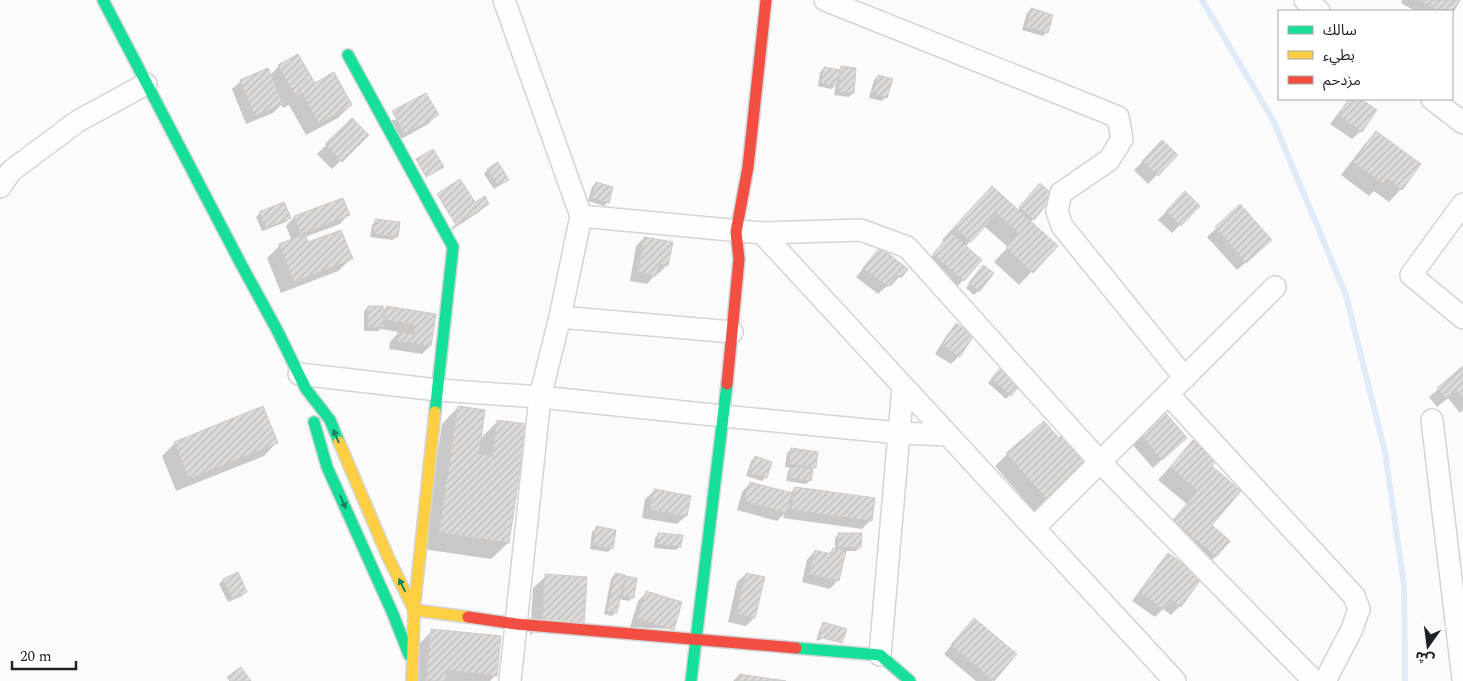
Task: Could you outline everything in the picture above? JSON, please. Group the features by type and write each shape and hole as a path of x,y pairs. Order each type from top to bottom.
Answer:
{"main road":[{"path":"103,0 303,382 330,420 388,557 414,610"},
{"path":"691,681 732,332 739,258 736,232 748,167 766,0"},
{"path":"348,56 453,247 414,610 412,681"},
{"path":"303,382 328,467 393,614 413,665"},
{"path":"414,610 516,624 880,654 910,681"}],"street":[{"path":"504,0 581,216 560,317 540,397 510,681"},
{"path":"825,0 1118,117 1122,139 1109,160 1061,193 1057,211 1062,226 1185,378"},
{"path":"1305,0 1319,10"},
{"path":"0,187 11,171 78,121 146,84"},
{"path":"1433,100 1463,123"},
{"path":"1463,204 1411,275 1463,318"},
{"path":"581,216 762,234 861,230 907,247 1100,462 1314,681"},
{"path":"762,234 1176,681"},
{"path":"1034,528 1275,288"},
{"path":"560,317 732,332"},
{"path":"303,382 540,397 899,433 948,435"},
{"path":"880,654 903,386"},
{"path":"1168,394 1354,596 1359,610 1352,629 1325,681"},
{"path":"1432,420 1463,680"}],"building":[{"path":"1419,0 1460,0 1453,12 1453,10 1436,10"},
{"path":"1031,8 1053,15 1048,33 1026,27"},
{"path":"298,54 315,83 334,72 352,105 319,124 302,93 296,97 278,65"},
{"path":"841,66 856,68 854,93 838,92"},
{"path":"824,67 840,70 837,86 821,83"},
{"path":"268,68 283,104 255,116 240,80"},
{"path":"878,75 893,79 887,98 872,94"},
{"path":"426,93 439,115 405,134 392,111"},
{"path":"1348,100 1362,100 1377,110 1362,132 1338,115"},
{"path":"352,118 369,135 342,162 325,144"},
{"path":"1376,131 1421,164 1402,190 1387,178 1383,184 1353,162"},
{"path":"1162,140 1178,155 1158,176 1142,161"},
{"path":"433,149 444,167 426,177 416,159"},
{"path":"498,162 509,180 498,186 487,169"},
{"path":"460,179 475,202 485,196 489,204 456,225 437,194"},
{"path":"596,182 613,187 609,203 591,198"},
{"path":"1040,183 1054,196 1034,220 1019,207"},
{"path":"992,186 1058,246 1033,273 1006,248 1019,234 997,213 971,242 954,227"},
{"path":"1185,191 1200,206 1181,226 1166,211"},
{"path":"343,198 350,215 301,234 294,216"},
{"path":"284,202 291,218 266,228 259,212"},
{"path":"1240,204 1272,240 1246,263 1215,227"},
{"path":"375,219 400,222 398,237 373,234"},
{"path":"341,230 353,259 294,282 279,244 305,234 308,242"},
{"path":"951,233 982,260 964,281 933,254"},
{"path":"644,237 673,242 668,266 659,264 656,276 638,272"},
{"path":"880,247 908,269 901,278 897,275 888,287 863,268"},
{"path":"983,265 994,273 979,292 969,283"},
{"path":"368,306 383,306 384,327 368,327"},
{"path":"386,306 436,314 431,346 397,341 398,332 414,334 415,325 384,320"},
{"path":"956,323 974,335 960,357 942,345"},
{"path":"1463,366 1463,398 1457,391 1447,399 1437,388"},
{"path":"1001,367 1021,384 1011,396 991,379"},
{"path":"263,406 278,443 189,479 174,442"},
{"path":"458,406 485,410 479,454 492,456 497,420 527,424 509,543 439,532"},
{"path":"1165,412 1187,438 1162,460 1140,434"},
{"path":"1044,421 1059,438 1063,434 1092,467 1050,503 1006,453"},
{"path":"1193,440 1217,460 1212,466 1241,491 1212,525 1230,541 1216,557 1173,520 1198,491 1170,467"},
{"path":"791,448 818,452 816,468 789,464"},
{"path":"755,456 772,462 767,478 749,473"},
{"path":"791,466 813,469 811,481 789,478"},
{"path":"750,482 792,493 787,513 744,501"},
{"path":"795,487 875,498 872,521 791,510"},
{"path":"654,489 691,496 687,516 650,510"},
{"path":"596,526 616,530 613,549 593,545"},
{"path":"658,533 683,535 681,547 657,544"},
{"path":"838,533 862,533 861,548 838,547"},
{"path":"833,548 846,551 839,581 809,574 815,550 831,554"},
{"path":"1168,553 1202,578 1181,607 1171,600 1164,610 1139,592"},
{"path":"238,572 247,592 232,599 223,579"},
{"path":"615,573 625,575 617,613 607,611"},
{"path":"746,573 765,577 755,618 736,614"},
{"path":"545,574 587,577 584,626 542,624"},
{"path":"625,576 637,578 634,598 622,596"},
{"path":"646,591 682,602 674,630 637,618"},
{"path":"974,618 1017,654 994,681 951,645"},
{"path":"823,622 847,629 842,643 819,637"},
{"path":"431,629 501,636 497,676 447,670 446,681 426,681"},
{"path":"241,667 251,681 230,681 227,677"},
{"path":"739,674 786,681 738,681"}],"waterway":[{"path":"1202,0 1273,120 1346,295 1385,452 1404,586 1405,681"}],"traffic: fast":[{"path":"103,0 277,330 306,389 330,420 339,442"},
{"path":"348,55 453,247 435,412"},
{"path":"691,681 727,384"},
{"path":"314,422 327,467 393,614 409,655"},
{"path":"796,648 880,655 910,681"}],"traffic: slow":[{"path":"435,412 414,610 468,617"},
{"path":"339,442 388,557 414,610 412,681"}],"traffic: jam":[{"path":"727,384 739,259 736,232 748,167 766,0"},
{"path":"468,617 516,624 796,648"}]}
